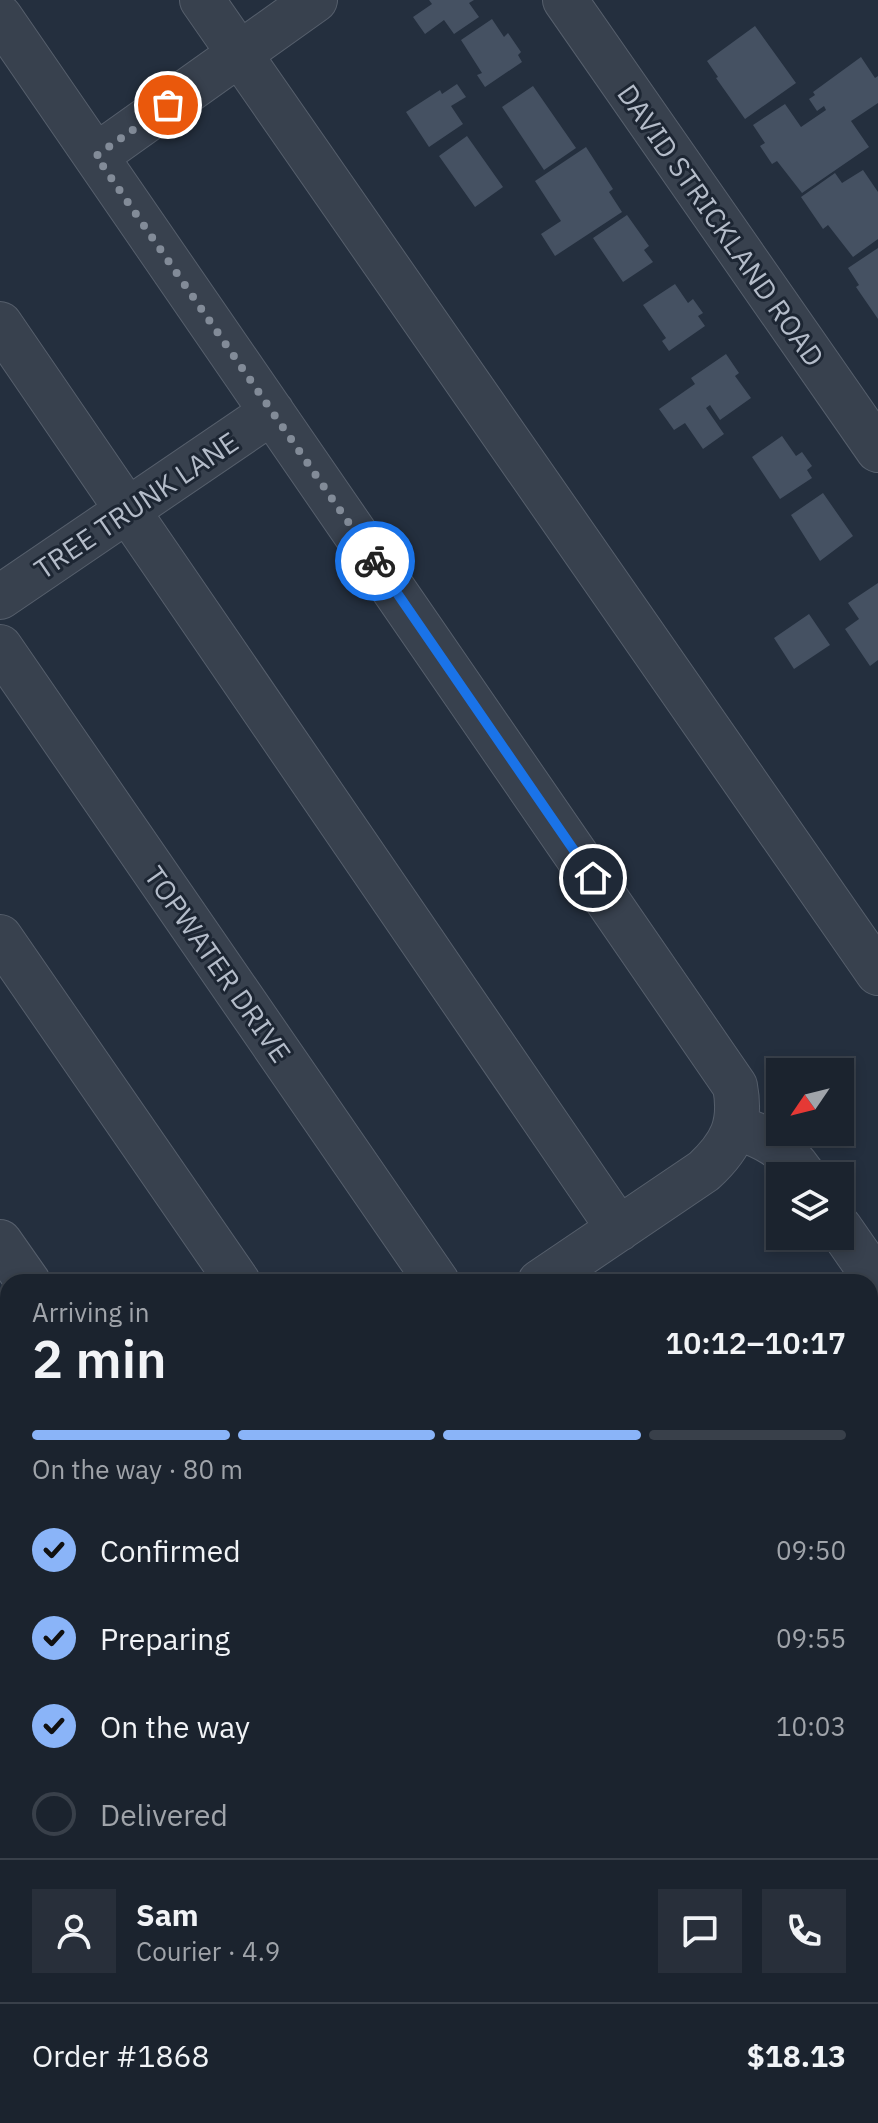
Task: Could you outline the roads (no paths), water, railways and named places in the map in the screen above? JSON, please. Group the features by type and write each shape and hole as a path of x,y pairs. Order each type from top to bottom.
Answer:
{"street":[{"path":"202,0 878,973"},
{"path":"96,156 315,0"},
{"name":"DAVID STRICKLAND ROAD","path":"565,0 878,450"},
{"path":"0,17 735,1086 739,1108 736,1127 717,1159 704,1171 552,1274"},
{"path":"0,324 619,1229"},
{"name":"TREE TRUNK LANE","path":"0,597 272,412"},
{"name":"TOPWATER DRIVE","path":"0,647 431,1274"},
{"path":"0,937 232,1274"},
{"path":"736,1127 770,1139 793,1162"},
{"path":"0,1242 22,1274"},
{"path":"854,1249 870,1274"}]}
